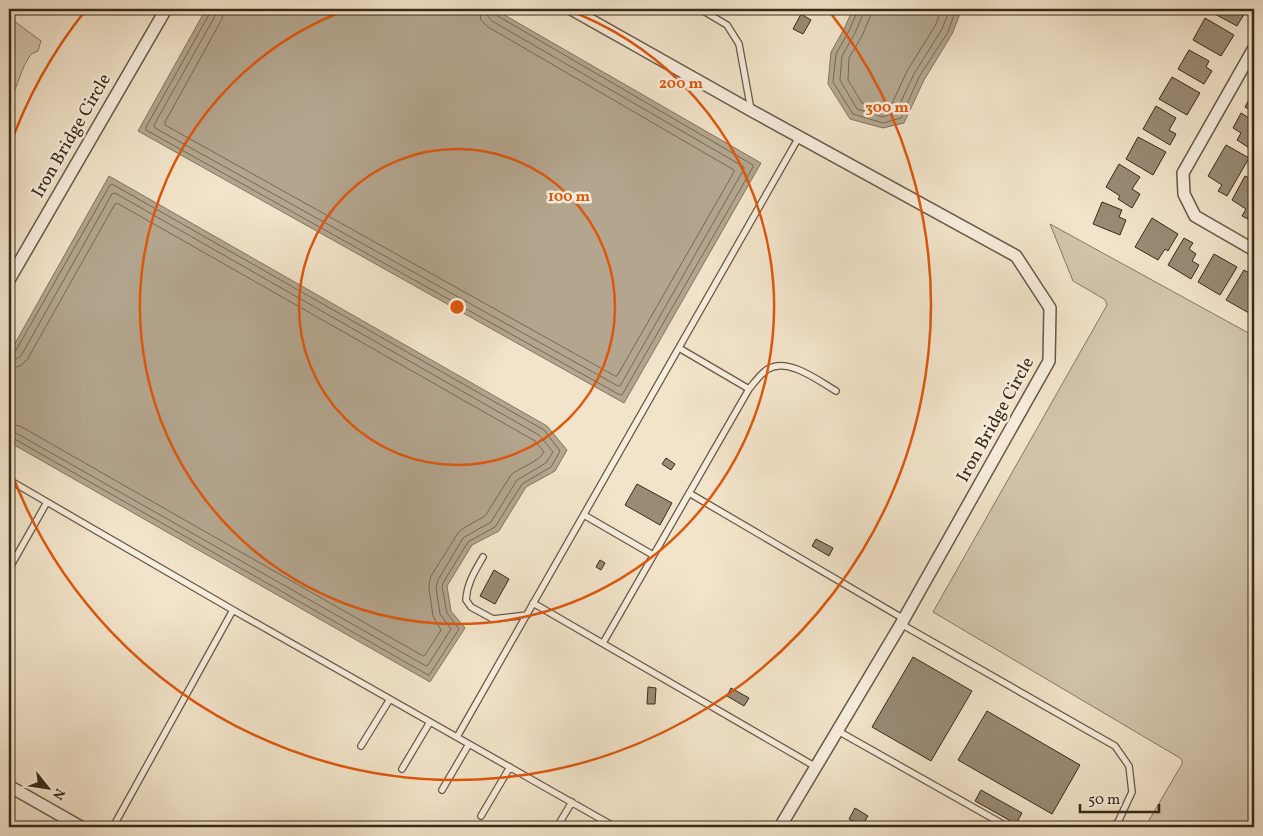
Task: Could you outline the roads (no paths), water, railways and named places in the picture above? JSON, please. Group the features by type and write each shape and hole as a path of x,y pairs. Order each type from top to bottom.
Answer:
{"street":[{"name":"Iron Bridge Circle","path":"9,280 166,9"},
{"name":"Iron Bridge Circle","path":"571,9 1016,256 1050,308 1050,361 902,621 780,827"},
{"path":"1254,48 1183,173 1184,194 1195,216 1254,250"},
{"path":"9,786 81,827"}],"lane":[{"path":"700,9 727,25 739,44 752,111"},
{"path":"457,737 799,137"},
{"path":"679,348 748,388"},
{"path":"602,643 748,388 767,369 778,366 796,368 836,391"},
{"path":"9,480 233,610 615,827"},
{"path":"688,493 1115,746 1129,766 1132,792 1114,827"},
{"path":"9,569 47,502"},
{"path":"584,514 653,555"},
{"path":"482,557 470,579 467,590 466,600 471,607 493,618 526,615"},
{"path":"533,603 816,767"},
{"path":"113,827 233,610"},
{"path":"361,746 390,699"},
{"path":"402,769 430,722"},
{"path":"838,731 1004,826"},
{"path":"442,790 469,744"},
{"path":"481,816 510,767"},
{"path":"557,827 572,802"}],"water":[{"path":"206,9 494,9 761,163 624,403 138,131"},
{"path":"853,9 962,9 952,34 924,80 904,123 883,128 850,119 828,84 831,52"},
{"path":"109,176 547,426 567,450 555,471 526,487 499,531 472,545 447,586 451,611 465,628 430,682 9,442 9,354"}]}
